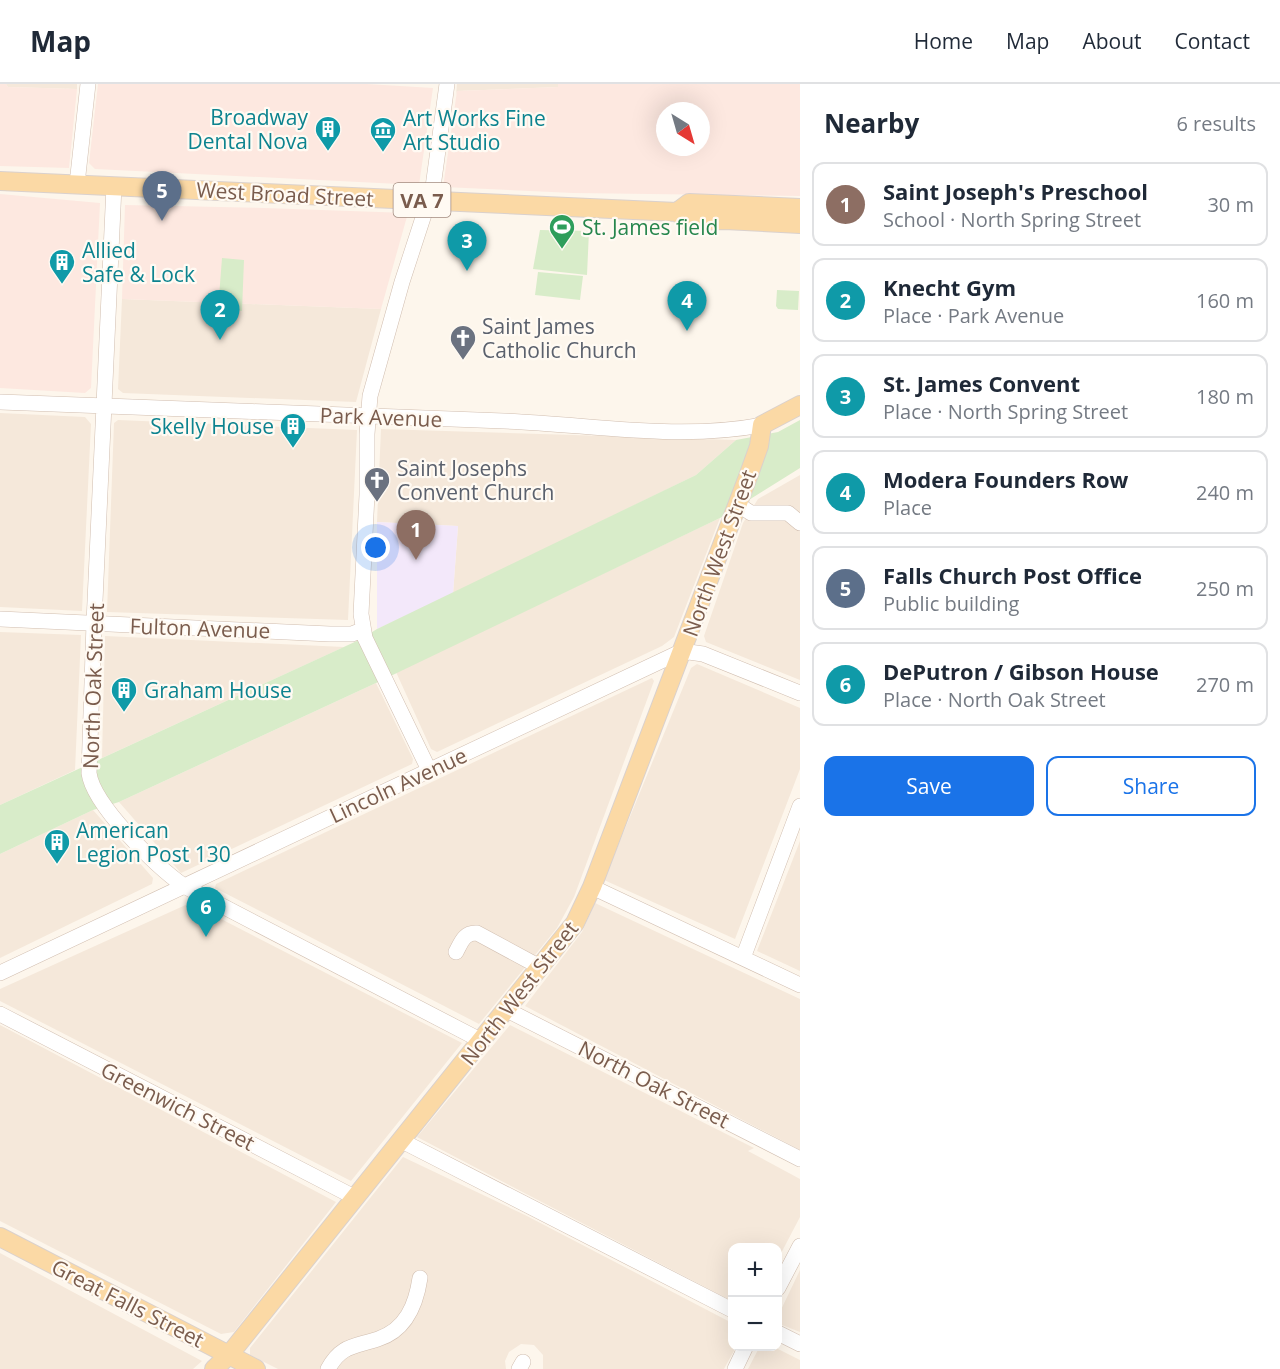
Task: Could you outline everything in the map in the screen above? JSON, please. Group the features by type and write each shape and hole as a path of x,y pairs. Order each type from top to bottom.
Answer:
{"main road":[{"name":"West Broad Street","path":"0,181 677,212 688,221 725,220 800,224"},
{"name":"West Broad Street","path":"677,212 689,203 800,208"},
{"path":"762,425 800,405"},
{"name":"North West Street","path":"214,1369 229,1356 575,923 592,887 682,653 697,607 759,446 762,425"},
{"name":"Great Falls Street","path":"0,1237 256,1369"}],"street":[{"path":"77,184 88,84"},
{"path":"429,770 362,630 361,614 370,396 388,330 433,187 447,84"},
{"name":"North Oak Street","path":"114,186 94,623 89,773 91,783 100,801 134,839 167,874 184,886 482,1041"},
{"name":"Park Avenue","path":"0,402 506,421 664,431 724,431 762,425"},
{"path":"737,504 751,513 788,513 800,523"},
{"name":"Fulton Avenue","path":"0,619 330,634 352,634 362,630"},
{"path":"682,653 703,654 800,693"},
{"name":"Lincoln Avenue","path":"0,973 682,653"},
{"path":"743,958 800,806"},
{"path":"592,887 800,985"},
{"path":"456,952 464,937 477,933 540,967"},
{"name":"North Oak Street","path":"507,1010 800,1159"},
{"name":"Greenwich Street","path":"0,1014 356,1198"},
{"path":"402,1141 728,1308"},
{"path":"782,1279 800,1246"},
{"path":"328,1369 342,1351 384,1337 401,1325 409,1315 420,1278"},
{"path":"782,1335 800,1344"},
{"path":"735,1369 744,1351"}],"shaded area":[{"path":"0,84 6,84 8,87 77,89 69,168 0,166"},
{"path":"6,84 77,84 77,89 8,87"},
{"path":"98,84 367,84 433,88 419,185 95,169 89,163"},
{"path":"457,84 558,84 558,87 457,91 456,95"},
{"path":"558,84 800,84 800,196 573,193 443,187 457,91 558,87"},
{"path":"0,194 100,203 91,388 85,393 0,388"},
{"path":"125,205 408,213 381,309 122,299"},
{"path":"122,299 381,309 356,402 123,393 118,389"},
{"path":"0,413 85,417 91,424 82,611 0,607"},
{"path":"118,420 357,430 348,620 107,612 114,423"},
{"path":"381,429 736,440 696,475 453,594 458,526 377,522"},
{"path":"800,475 800,680 706,642 704,636 743,523 758,499"},
{"path":"720,518 674,637 662,646 437,752 431,749 396,672"},
{"path":"377,522 458,526 453,594 377,629"},
{"path":"0,632 81,635 75,770 0,805"},
{"path":"105,636 344,647 102,758"},
{"path":"697,664 800,708 800,769 735,939 604,880 691,668"},
{"path":"652,678 654,681 574,897 557,928 479,1024 215,888 216,884"},
{"path":"376,683 413,759 412,764 181,873 119,802"},
{"path":"93,810 153,878 152,884 0,958 0,854"},
{"path":"800,841 800,971 757,951"},
{"path":"190,903 462,1043 351,1181 0,1001 0,989"},
{"path":"595,903 800,999 800,1150 525,1006 582,932"},
{"path":"0,1025 336,1202 234,1332 221,1334 0,1221"},
{"path":"510,1025 754,1148 748,1151 800,1179 800,1217 782,1251 782,1243 728,1243 728,1299 417,1137"},
{"path":"403,1157 525,1215 728,1321 728,1351 734,1351 724,1369 543,1369 543,1355 534,1345 521,1344 509,1352 505,1361 506,1369 328,1369 338,1352 406,1327 423,1292 418,1294 403,1324 336,1348 325,1369 278,1369 250,1355 250,1348"},
{"path":"0,1253 202,1361 193,1369 0,1369"},
{"path":"800,1270 800,1332 782,1325 782,1308"},
{"path":"757,1351 782,1351 800,1360 800,1369 748,1369"}],"green space":[{"name":"St. James field","path":"540,230 589,231 587,275 533,269"},
{"path":"222,258 244,260 242,311 218,310"},
{"path":"538,272 583,276 580,300 535,295"},
{"path":"777,290 799,291 798,310 778,309 776,306"},
{"path":"800,420 800,468 720,518 376,683 119,802 93,810 0,854 0,805 359,640 377,629 696,475 736,440 778,432"}],"place":[{"name":"Broadway Dental Nova","path":"328,152"},
{"name":"Art Works Fine Art Studio","path":"383,153"},
{"name":"Falls Church Post Office","path":"162,221"},
{"name":"St. James field","path":"562,250"},
{"name":"St. James Convent","path":"467,271"},
{"name":"Allied Safe & Lock","path":"62,285"},
{"name":"Modera Founders Row","path":"687,331"},
{"name":"Knecht Gym","path":"220,340"},
{"name":"Saint James Catholic Church","path":"463,361"},
{"name":"Skelly House","path":"293,449"},
{"name":"Saint Josephs Convent Church","path":"377,503"},
{"name":"Saint Joseph's Preschool","path":"416,560"},
{"name":"Graham House","path":"124,713"},
{"name":"American Legion Post 130","path":"57,865"},
{"name":"DePutron / Gibson House","path":"206,937"}]}
